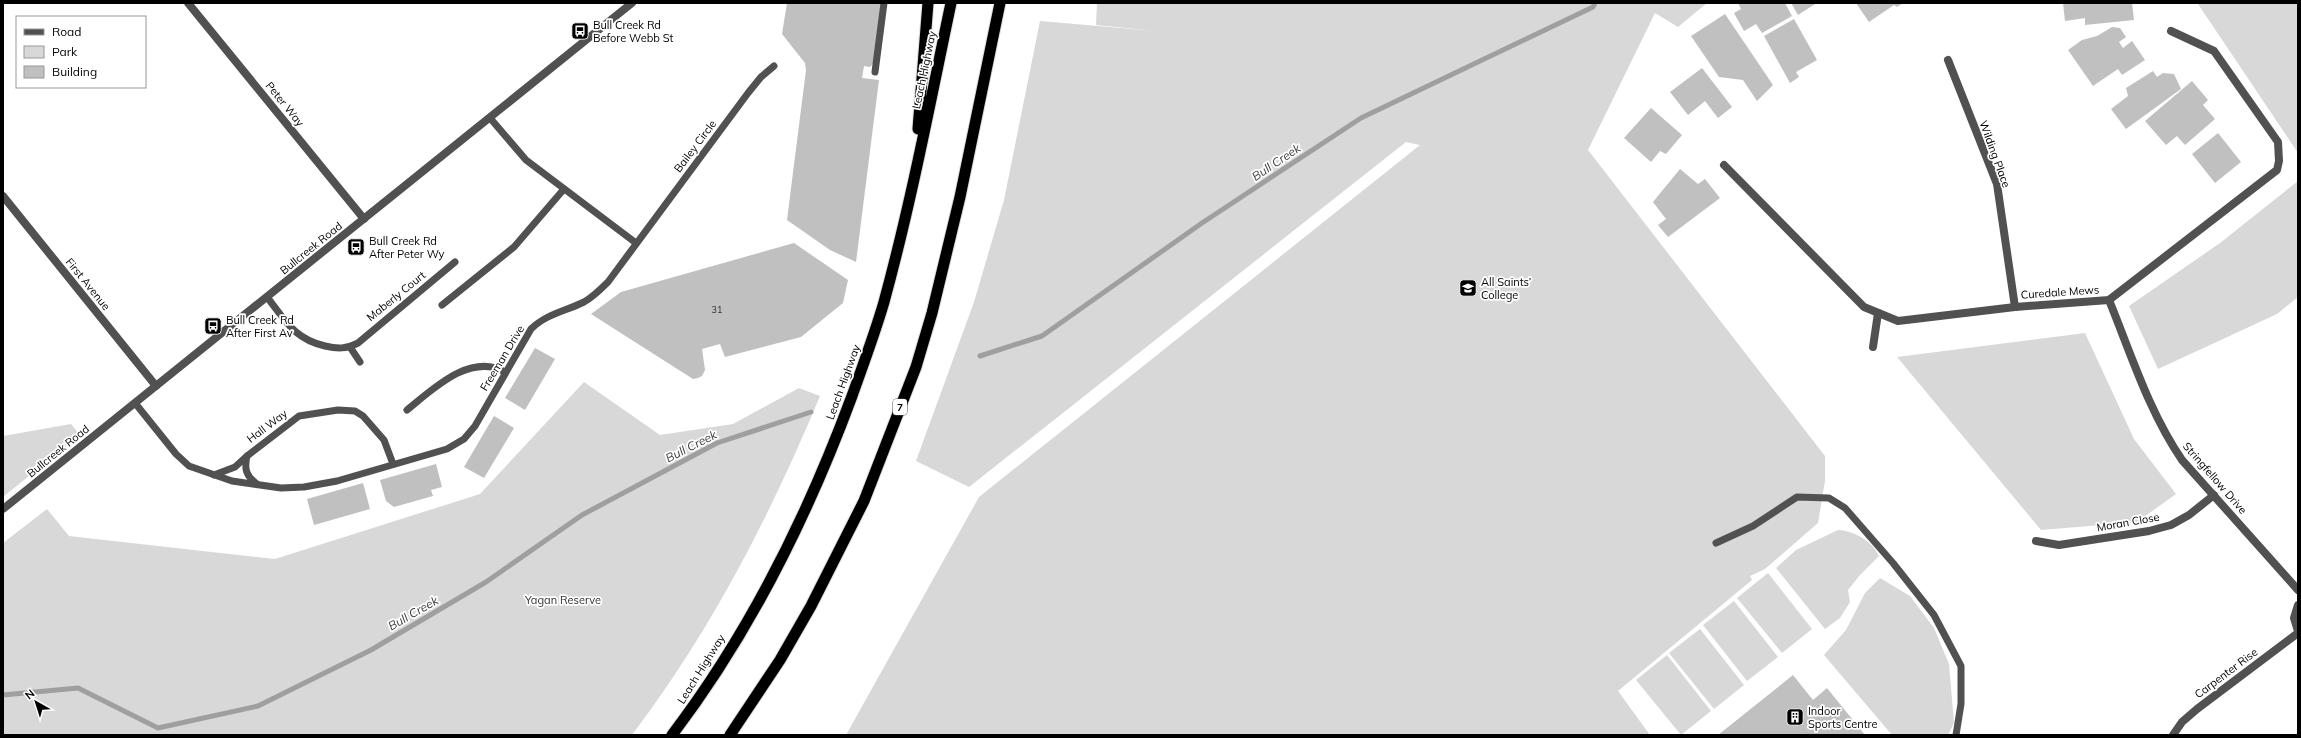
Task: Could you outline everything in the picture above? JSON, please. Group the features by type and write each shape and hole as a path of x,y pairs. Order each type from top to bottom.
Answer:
{"highway":[{"path":"914,181 928,3"},
{"name":"Leach Highway","path":"672,735 695,704 756,605 820,478 860,375 884,302 914,181 951,3"},
{"name":"7","path":"730,735 780,660 811,606 864,500 916,366 932,313 960,197 1000,3"}],"street":[{"name":"Peter Way","path":"188,3 364,219"},
{"name":"Bullcreek Road","path":"3,509 632,3"},
{"name":"Curedale Mews","path":"1724,165 1864,307 1898,321 2015,306 2109,300 2276,170 2279,161 2278,142 2214,51 2171,31"},
{"name":"Wilding Place","path":"1948,60 1997,184 2015,306"},
{"name":"First Avenue","path":"3,196 156,386"},
{"name":"Stringfellow Drive","path":"2109,300 2153,410 2182,460 2298,590"},
{"path":"1874,347 1878,313"},
{"name":"Moran Close","path":"2036,541 2059,545 2149,531 2171,525 2189,515 2214,495"},
{"path":"2298,605 2294,618 2298,632"},
{"name":"Carpenter Rise","path":"2173,735 2182,722 2197,709 2298,632"}],"lane":[{"path":"875,72 884,3"},
{"name":"Bailey Circle","path":"636,243 748,93 761,77 774,66"},
{"path":"490,118 526,160 636,243"},
{"path":"442,304 514,247 564,189"},
{"name":"Freeman Drive","path":"135,403 182,460 200,472 232,481 281,488 304,487 337,481 447,449 464,439 476,426 505,372 538,322 584,302 596,294 608,282 636,243"},
{"name":"Maberly Court","path":"350,347 366,336 455,262"},
{"path":"267,297 295,332 308,341 341,349 350,347 360,362"},
{"path":"407,410 446,379 459,373 476,368 492,368 505,372"},
{"name":"Hall Way","path":"214,475 235,467 299,416 338,410 355,411 363,416 384,440 393,464"},
{"name":"Hall Way","path":"247,456 246,471 250,478 257,484"},
{"path":"1716,543 1753,526 1798,497 1829,498 1844,508 1893,563 1934,616 1960,666 1961,704 1956,735"}],"green space":[{"name":"All Saints’ College","path":"1097,3 1707,3 1678,27 1655,13 1588,150 1825,456 1825,481 1818,523 1765,569 1750,576 1752,580 1618,691 1650,735 846,735 979,497 1420,145 1406,142 969,487 916,461 974,302 1004,200 1040,21 1156,31 1096,25"},
{"path":"2197,3 2298,3 2298,153 2198,4"},
{"path":"2298,181 2298,297 2277,314 2158,369 2129,306 2220,243"},
{"path":"2085,333 2134,439 2176,494 2137,522 2041,530 1897,357"},
{"name":"Yagan Reserve","path":"584,382 660,435 733,424 799,388 820,396 781,485 737,572 688,655 632,735 3,735 3,543 47,509 69,536 275,559 480,494"},
{"path":"71,424 80,435 3,497 3,436"},
{"path":"1838,530 1851,532 1867,541 1879,556 1860,575 1848,590 1850,602 1840,618 1825,629 1776,568 1796,550"},
{"path":"1768,573 1812,629 1782,653 1737,598"},
{"path":"1880,578 1910,596 1934,628 1949,664 1954,723 1948,735 1892,735 1824,655 1846,630 1865,593"},
{"path":"1734,601 1778,657 1747,681 1703,625"},
{"path":"1700,629 1744,685 1714,709 1669,653"},
{"path":"1667,655 1711,711 1681,735 1636,680"}],"building":[{"path":"787,3 882,3 873,64 870,67 864,66 862,78 879,80 856,262 830,250 787,220 806,70 805,63 782,34"},
{"path":"1738,3 1785,3 1792,16 1762,33 1756,24 1744,31 1734,13 1741,9"},
{"path":"1791,3 1814,3 1815,4 1798,15"},
{"path":"1856,3 1903,3 1897,7 1894,5 1869,22"},
{"path":"2063,3 2132,3 2134,20 2085,25 2085,18 2065,21"},
{"path":"1725,14 1773,85 1757,101 1743,80 1719,77 1691,36"},
{"path":"1794,19 1817,60 1796,72 1799,77 1790,83 1764,36"},
{"path":"2112,27 2120,28 2126,37 2119,42 2123,48 2132,41 2145,60 2122,75 2118,69 2093,86 2068,50 2082,40 2097,36"},
{"path":"1702,68 1732,107 1718,118 1705,101 1688,115 1670,92"},
{"path":"2153,71 2157,77 2163,73 2174,74 2181,89 2126,129 2111,109 2128,96 2126,88"},
{"path":"2192,81 2208,100 2203,105 2215,119 2185,145 2177,136 2166,145 2145,121"},
{"path":"1651,108 1682,135 1666,154 1660,151 1651,162 1624,138"},
{"path":"2218,133 2241,162 2215,183 2192,154"},
{"path":"1680,169 1698,184 1705,179 1720,198 1668,237 1658,225 1666,219 1653,202"},
{"path":"794,243 848,280 843,303 801,337 725,357 720,344 702,349 705,370 702,376 698,378 693,379 591,314 621,292"},
{"path":"535,348 555,359 525,410 505,398"},
{"path":"494,416 514,428 484,478 464,467"},
{"path":"436,464 442,487 431,490 433,496 394,507 386,501 380,480"},
{"path":"363,483 370,509 314,525 307,499"},
{"name":"Indoor Sports Centre","path":"1793,675 1813,700 1827,688 1865,735 1718,735"}],"waterway":[{"name":"Bull Creek","path":"980,356 1042,336 1202,223 1361,118 1593,7 1595,3"},
{"name":"Bull Creek","path":"3,695 78,688 158,728 258,706 371,650 486,582 582,515 717,443 811,412"}],"place":[{"name":"Bull Creek Rd Before Webb St","path":"580,31"},
{"name":"Bull Creek Rd After Peter Wy","path":"356,247"},
{"name":"All Saints’ College","path":"1468,288"},
{"name":"Bull Creek Rd After First Av","path":"213,326"},
{"name":"Indoor Sports Centre","path":"1795,717"}]}
